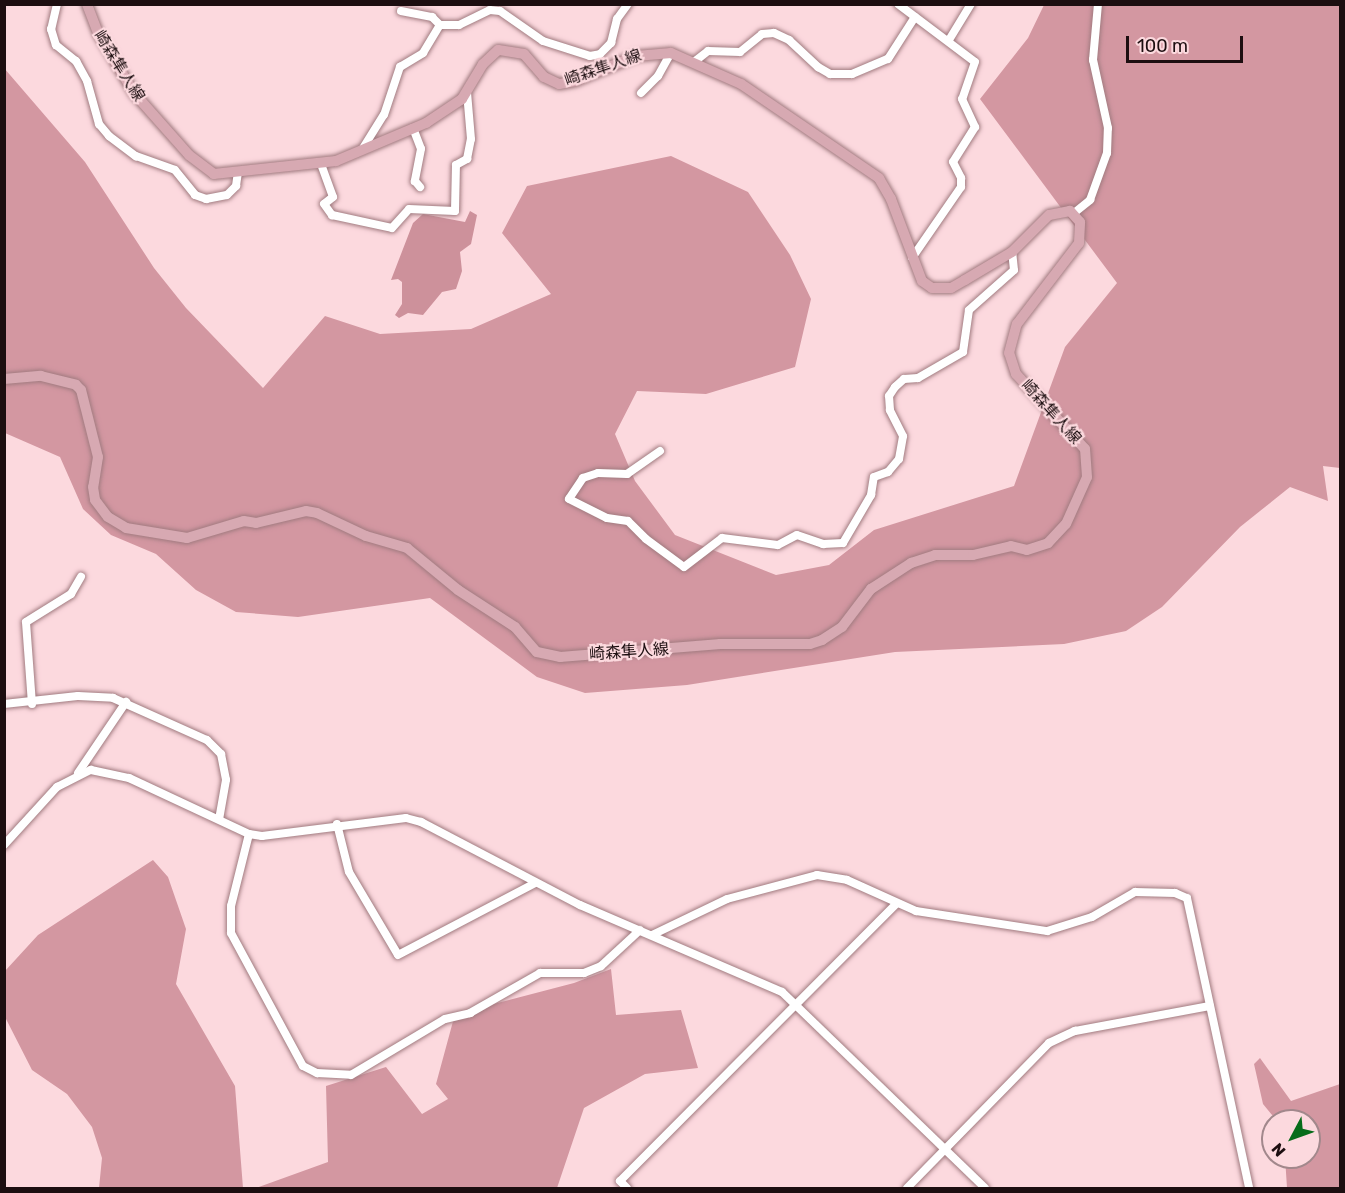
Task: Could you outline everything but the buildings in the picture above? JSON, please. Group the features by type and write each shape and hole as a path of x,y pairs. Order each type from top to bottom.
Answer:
{"main road":[{"name":"崎森隼人線","path":"4,379 41,376 76,385 81,390 98,457 93,487 95,500 108,517 126,528 188,538 244,521 256,523 306,511 317,513 366,536 407,548 458,590 515,627 537,652 546,656 720,644 810,644 831,636 871,589 911,563 935,555 973,555 1011,546 1027,550 1039,547 1066,524 1087,477 1084,449 1016,374 1009,353 1017,324 1079,243 1080,222 1074,213 1065,210 1049,215 1012,252 943,289 922,281 891,199 879,178 741,84 671,53 636,56 575,81 559,84 544,77 524,54 504,48 488,58 467,92 440,116 321,164 223,175 205,171 134,93 86,7"}],"street":[{"path":"57,4 51,29 56,45 76,61 87,81 99,124 109,136 136,156 175,170 195,195 206,199 227,195 236,186 238,172"},
{"path":"401,11 432,17 440,25 459,25 490,10 500,11 543,41 590,56 600,54 611,43 617,19 628,4"},
{"path":"898,4 949,40 975,62 962,99 975,127 953,162 961,178 961,188 912,258"},
{"path":"949,40 972,4"},
{"path":"1074,213 1089,200 1107,153 1108,128 1093,60 1098,4"},
{"path":"694,63 700,54 740,52 762,34 774,33 789,40 818,67 830,74 852,74 888,59 915,17"},
{"path":"363,148 384,115 400,67 423,53 440,25"},
{"path":"641,93 658,76 671,53"},
{"path":"321,164 333,197 324,204 332,215 392,228 409,209 455,211 456,165 467,159 471,139 467,92"},
{"path":"413,128 421,149 415,181 420,187"},
{"path":"660,451 627,474 597,473 583,478 569,499 607,518 628,520 646,539 684,567 722,538 778,545 797,535 823,544 843,543 871,495 874,477 894,466 903,449 903,436 890,410 889,396 904,379 918,378 963,352 969,310 1014,270 1012,252"},
{"path":"32,704 26,622 71,594 81,577"},
{"path":"4,704 32,704 78,696 126,702 207,740 216,748 226,780 219,819"},
{"path":"4,845 57,787 78,773 126,702"},
{"path":"78,773 104,771 129,778 249,834 262,836 337,824 406,818 421,822 535,883 764,982 797,1004 985,1188"},
{"path":"337,824 349,872 399,956 535,883"},
{"path":"249,834 231,906 231,933 303,1066 317,1073 351,1075 445,1019 470,1013 540,973 584,974 600,966 640,930"},
{"path":"652,935 727,899 817,875 833,874 897,903 945,919 1047,931 1092,917 1135,892 1175,893 1187,898 1249,1188"},
{"path":"627,1188 620,1181 897,903"},
{"path":"907,1188 1049,1043 1075,1031 1210,1006"}],"shaded area":[{"path":"1044,5 1340,5 1340,468 1323,466 1328,501 1290,487 1240,527 1162,607 1126,631 1064,644 895,652 687,685 585,693 537,677 430,598 298,617 236,612 196,590 156,554 111,535 83,509 60,457 5,433 4,68 85,162 154,268 186,308 263,388 325,316 380,334 471,329 551,294 502,233 527,186 671,156 748,192 790,255 811,299 795,367 706,394 637,391 615,434 635,481 675,535 776,575 829,565 874,530 1014,486 1065,347 1117,283 980,99 1028,38"},
{"path":"470,211 477,215 471,244 460,252 462,271 456,289 442,292 423,315 408,313 399,318 395,315 402,304 402,282 398,279 391,280 413,223 423,214 465,222"},
{"path":"153,860 168,877 186,929 176,984 235,1086 243,1188 99,1188 102,1158 92,1127 67,1094 32,1070 5,1017 5,971 38,935"},
{"path":"611,969 616,1015 681,1010 698,1068 645,1074 584,1108 557,1188 256,1188 328,1162 326,1086 386,1067 422,1114 448,1099 436,1084 455,1014 574,983"},
{"path":"1260,1058 1291,1101 1340,1084 1340,1188 1287,1188 1286,1169 1321,1169 1321,1109 1267,1109 1263,1104 1254,1064"}]}
